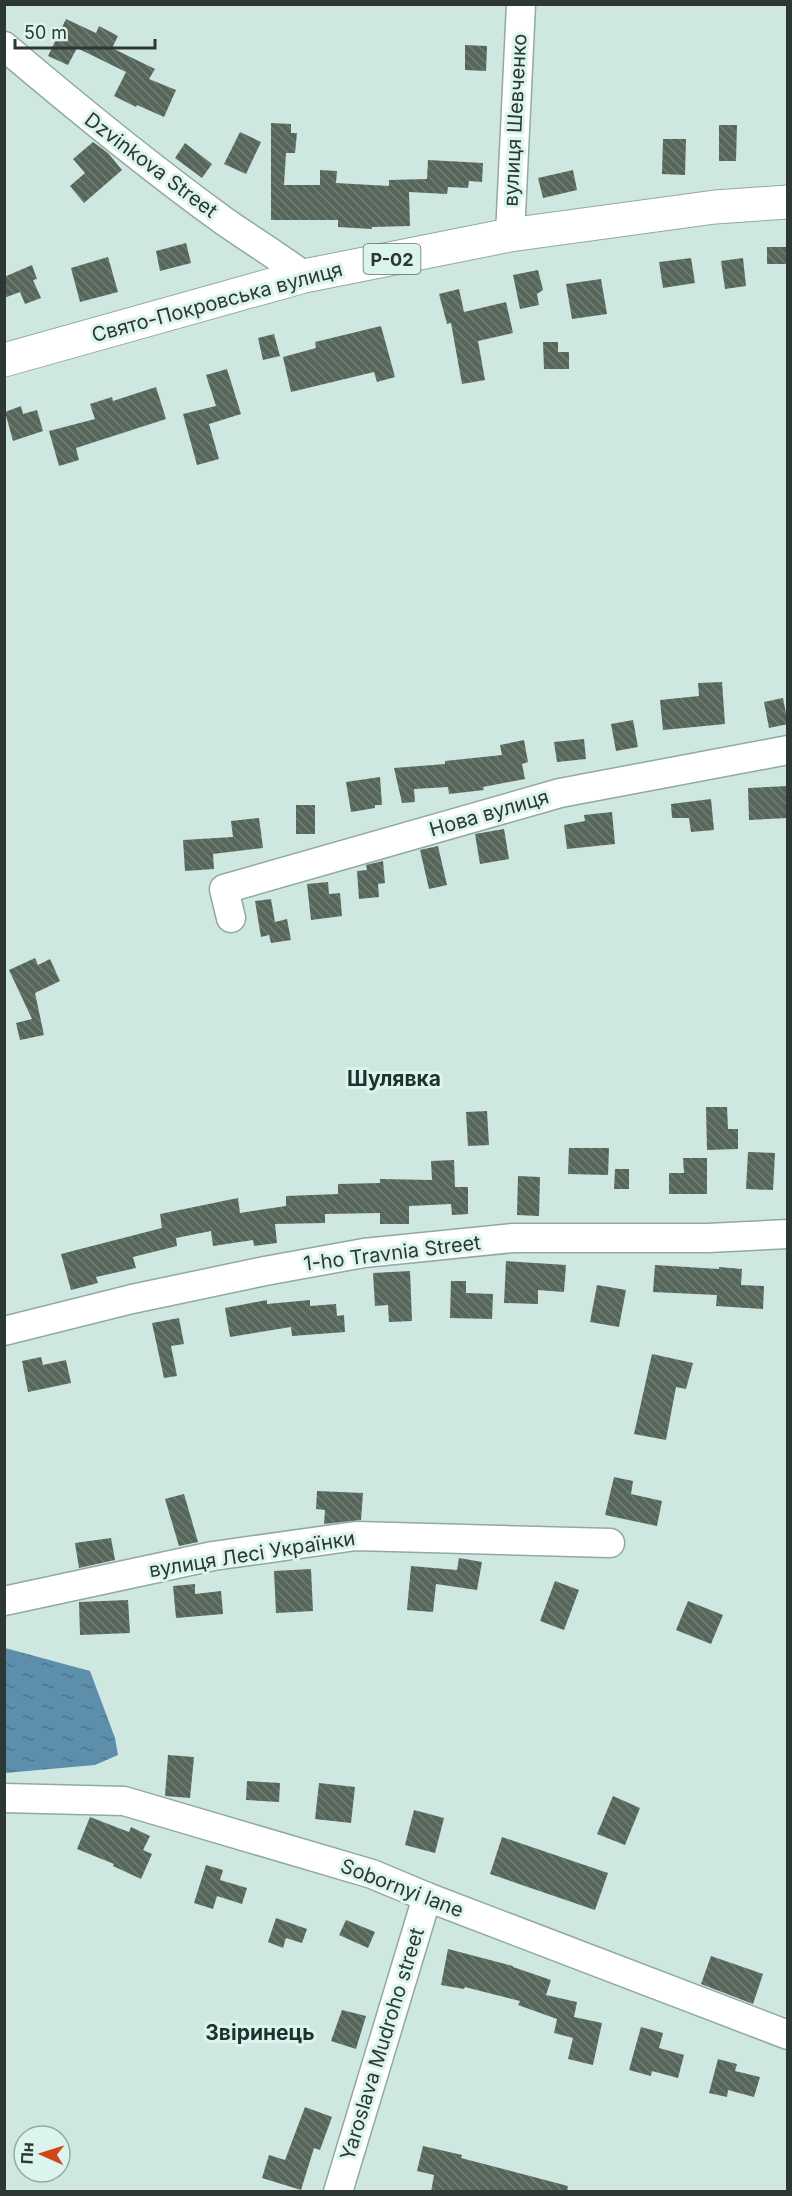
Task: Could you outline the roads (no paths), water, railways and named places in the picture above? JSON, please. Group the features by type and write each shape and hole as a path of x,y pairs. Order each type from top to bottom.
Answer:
{"main road":[{"name":"Свято-Покровська вулиця","path":"4,360 304,276 510,235 716,207 788,202"}],"street":[{"name":"вулиця Шевченко","path":"510,235 521,4"},
{"name":"Dzvinkova Street","path":"4,46 95,123 225,222 281,258 304,276"},
{"name":"Нова вулиця","path":"231,918 224,890 560,793 788,750"},
{"name":"1-ho Travnia Street","path":"4,1331 132,1299 364,1252 513,1238 708,1238 788,1234"},
{"name":"вулиця Лесі Українки","path":"4,1601 213,1556 356,1536 610,1543"},
{"name":"Sobornyi lane","path":"4,1798 124,1800 372,1874 788,2035"},
{"name":"Yaroslava Mudroho street","path":"344,2190 427,1897"}],"water":[{"path":"5,1648 90,1671 115,1738 118,1755 95,1765 5,1773"}],"district":[{"name":"Шулявка","path":"394,1078"},
{"name":"Звіринець","path":"260,2032"}]}
